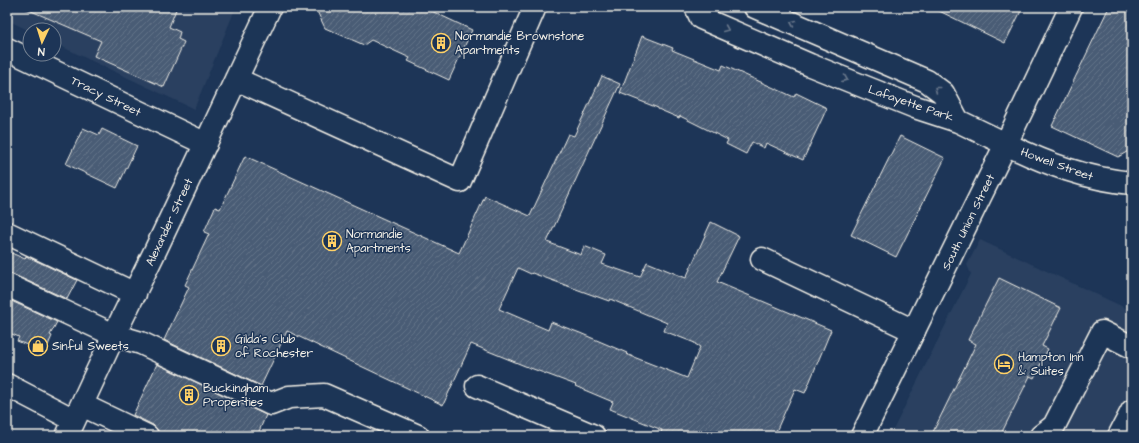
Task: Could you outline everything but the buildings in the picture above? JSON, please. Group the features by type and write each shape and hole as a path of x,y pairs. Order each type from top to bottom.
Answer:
{"street":[{"name":"Alexander Street","path":"74,421 270,7"},
{"path":"236,79 460,181 535,7"},
{"name":"Lafayette Park","path":"696,7 701,18 810,65 915,107 958,121"},
{"name":"Lafayette Park","path":"755,7 927,81 943,93 958,121"},
{"name":"South Union Street","path":"862,436 1006,144 1071,7"},
{"path":"810,65 823,36"},
{"name":"Tracy Street","path":"7,49 206,144"},
{"name":"Howell Street","path":"958,121 1036,158 1071,172 1112,182 1132,183"},
{"path":"7,234 135,294"},
{"path":"762,259 914,331"},
{"path":"7,285 114,335 141,343 271,404 288,397 324,395 418,436"},
{"path":"1041,436 1054,426 1102,332 1132,347"},
{"path":"7,385 74,421 147,436"},
{"path":"478,386 594,436"},
{"path":"1119,436 1132,411"}],"shaded area":[{"path":"7,7 236,7 194,109 62,47 62,22 22,22 22,27 7,20"},
{"path":"980,240 1132,311 1132,436 890,436 971,274 967,265"}],"place":[{"name":"Normandie Brownstone Apartments","path":"441,43"},
{"name":"Normandie Apartments","path":"332,241"},
{"name":"Sinful Sweets","path":"38,346"},
{"name":"Gilda's Club of Rochester","path":"221,346"},
{"name":"Hampton Inn & Suites","path":"1004,364"},
{"name":"Buckingham Properties","path":"189,395"}]}
